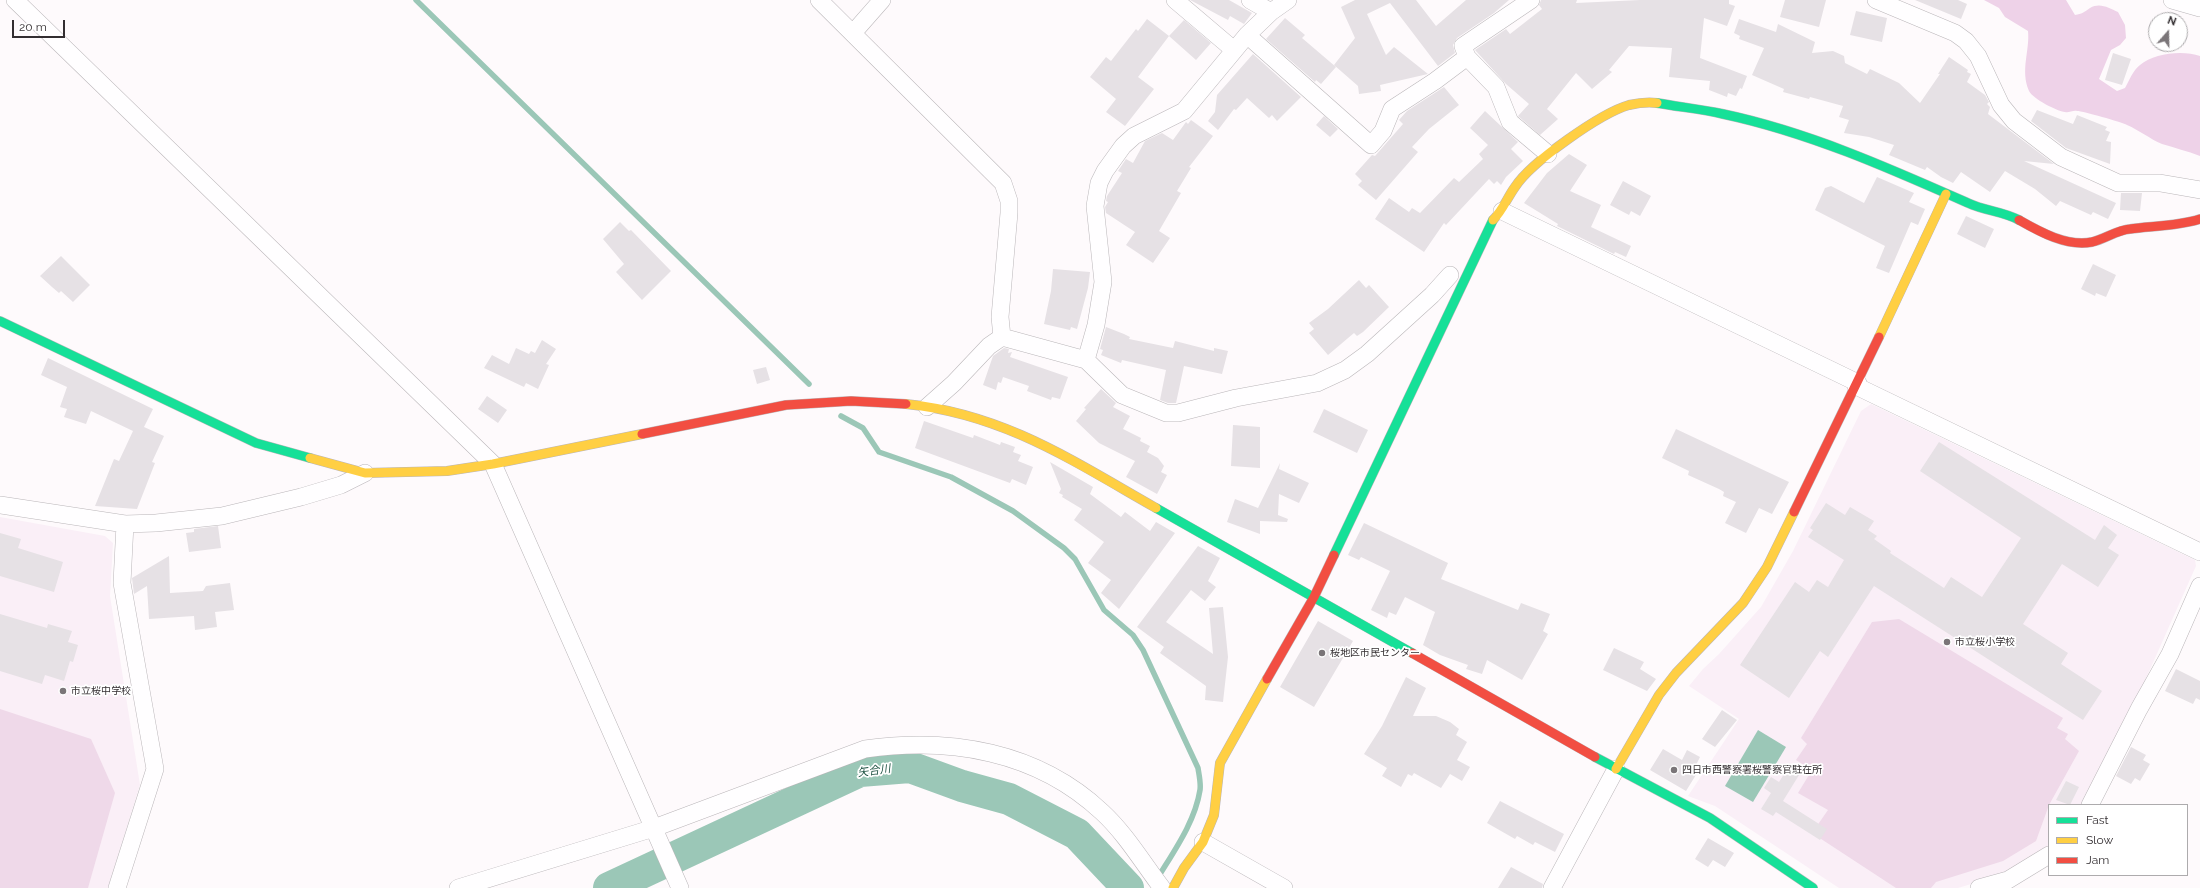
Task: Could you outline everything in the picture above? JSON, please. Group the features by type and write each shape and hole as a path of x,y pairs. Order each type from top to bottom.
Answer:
{"street":[{"path":"15,0 493,464 679,888"},
{"path":"819,0 1003,183 1009,202 1009,213 1000,317 1002,337"},
{"path":"853,33 882,0"},
{"path":"1175,0 1234,50"},
{"path":"1250,0 1271,12"},
{"path":"1086,360 1096,325 1103,282 1095,217 1095,206 1099,183 1123,146 1134,136 1184,111 1247,35 1271,12 1288,0"},
{"path":"1531,0 1463,46 1467,57 1496,87 1510,122 1548,154"},
{"path":"1876,0 1955,33 1966,41 1985,69 2001,105 2014,121 2061,157 2118,182 2160,183 2200,190"},
{"path":"2172,0 2200,8"},
{"path":"1247,35 1371,145 1383,131 1392,109 1435,81 1467,57"},
{"path":"1173,888 1184,868 1203,842 1214,815 1220,763 1314,597 1492,221 1502,211 1515,186 1548,154 1593,123 1629,105 1651,102 1723,114 1778,129 1889,168 1974,206 2006,213 2040,232 2078,242 2091,242 2127,229 2188,223 2200,219"},
{"path":"1552,888 1616,770 1659,695 1676,673 1743,603 1768,567 1857,385 1946,194"},
{"path":"1502,211 2200,552"},
{"path":"1002,337 1086,360 1122,395 1166,413 1178,413 1236,398 1317,383 1345,370 1367,354 1432,295 1450,275"},
{"path":"0,321 256,443 365,473 447,470 493,464 786,405 841,401 927,407 984,419 1034,440 1314,597 1616,770 1710,818 1813,888"},
{"path":"927,407 954,383 989,346 1002,337"},
{"path":"0,505 125,524 156,523 222,516 341,485 365,473"},
{"path":"117,888 155,769 122,583 125,524"},
{"path":"2091,804 2139,709 2170,654 2200,586"},
{"path":"458,888 656,833 865,749 893,745 945,745 974,748 1006,756 1037,768 1060,780 1103,813 1162,888"},
{"path":"1203,842 1284,888"},
{"path":"1979,888 2008,880 2048,856"}],"shaded area":[{"path":"1984,0 2066,0 2075,15 2094,6 2104,6 2118,12 2125,25 2126,38 2120,45 2111,50 2099,79 2117,91 2125,88 2138,67 2153,58 2161,55 2177,53 2200,56 2200,156 2162,144 2123,124 2081,111 2061,111 2035,98 2029,91 2025,76 2028,31 2005,17 1999,8"},
{"name":"市立桜小学校","path":"1871,404 2195,560 2196,566 2139,694 2082,804 2048,804 2048,847 2004,874 1958,888 1839,888 1715,806 1688,796 1739,719 1689,686 1761,607 1793,551 1861,411"},
{"name":"市立桜中学校","path":"0,517 105,536 113,543 110,596 140,785 108,888 0,888"},
{"path":"1899,619 2063,718 2057,728 2068,734 2065,739 2079,751 2050,804 2048,804 2036,841 2003,861 1936,882 1931,888 1896,888 1812,833 1828,810 1798,793 1812,770 1796,760 1807,744 1801,738 1872,622"},
{"path":"0,709 91,739 115,793 88,888 0,888"},
{"path":"1758,730 1786,747 1753,802 1725,786"}],"building":[{"path":"1190,0 1229,0 1252,13 1244,24 1230,16 1228,20"},
{"path":"1355,0 1416,0 1436,26 1466,0 1509,0 1494,13 1457,38 1453,45 1455,53 1438,66 1390,3 1367,14 1386,55 1394,47 1428,74 1380,85 1381,91 1359,94 1358,86 1334,65 1355,38 1341,7"},
{"path":"1541,0 1577,0 1576,3 1640,0 1729,0 1729,4 1735,6 1727,26 1704,18 1700,58 1747,76 1742,89 1740,88 1736,96 1728,93 1727,97 1709,90 1710,81 1669,77 1672,48 1629,46 1609,70 1612,72 1592,89 1576,73 1547,109 1558,119 1540,135 1518,116 1529,104 1506,84 1475,50 1506,29 1510,34 1542,9 1539,5"},
{"path":"1785,0 1826,0 1819,27 1780,17"},
{"path":"1915,0 1958,0 1967,4 1961,19"},
{"path":"1856,11 1887,18 1882,42 1850,35"},
{"path":"1285,18 1305,35 1302,38 1336,67 1321,84 1316,80 1315,82 1266,39"},
{"path":"1147,19 1169,36 1138,77 1154,89 1125,126 1106,112 1116,99 1090,77 1106,57 1111,61 1136,29 1138,31"},
{"path":"1739,19 1776,32 1778,24 1815,42 1812,53 1833,51 1844,56 1845,63 1867,74 1870,69 1899,83 1920,103 1940,74 1938,74 1949,57 1968,70 1967,72 1971,74 1967,82 1985,95 1989,102 1987,104 1990,107 1988,114 2054,164 2024,161 2116,203 2108,219 2093,212 2091,215 2060,201 2056,206 2035,189 2005,171 1990,192 1961,172 1953,183 1927,167 1925,170 1889,155 1894,145 1869,137 1844,133 1849,120 1839,117 1843,106 1810,97 1809,99 1783,92 1784,89 1752,75 1764,48 1739,39 1740,36 1734,33"},
{"path":"1184,20 1211,43 1196,60 1169,36"},
{"path":"2113,53 2131,59 2122,85 2105,80"},
{"path":"1253,54 1301,97 1277,121 1272,115 1269,118 1247,98 1236,110 1234,109 1218,130 1208,121 1215,112 1217,95"},
{"path":"1444,87 1459,105 1429,129 1412,147 1418,152 1376,200 1358,185 1362,181 1355,174 1372,155 1375,156 1403,124 1399,120 1407,111"},
{"path":"2037,110 2073,124 2077,115 2107,127 2105,130 2110,132 2106,141 2111,142 2110,164 2066,148 2031,121"},
{"path":"1485,111 1518,142 1511,149 1523,161 1506,177 1501,185 1497,181 1494,184 1489,179 1446,225 1444,223 1424,252 1375,219 1389,198 1409,212 1412,208 1420,213 1454,178 1459,182 1483,159 1479,154 1488,145 1470,128"},
{"path":"1324,116 1338,129 1330,137 1316,125"},
{"path":"1191,120 1213,136 1189,167 1191,168 1177,191 1181,193 1159,231 1170,238 1153,263 1126,245 1135,232 1106,213 1105,207 1108,202 1106,201 1107,196 1122,173 1118,171 1126,159 1133,163 1145,141 1162,133 1173,140 1186,122 1188,124"},
{"path":"1569,154 1587,165 1570,191 1601,205 1591,227 1631,246 1626,257 1615,252 1614,254 1557,226 1558,224 1524,203 1547,173"},
{"path":"1877,177 1914,193 1909,202 1925,209 1918,225 1911,222 1889,273 1876,268 1885,246 1815,210 1825,188 1831,186 1864,203"},
{"path":"1623,181 1651,196 1640,216 1631,211 1629,215 1610,205"},
{"path":"2121,193 2142,193 2140,211 2120,210"},
{"path":"1966,216 1994,229 1985,248 1957,234"},
{"path":"620,222 629,231 631,230 671,271 642,300 616,272 624,264 603,239"},
{"path":"61,256 90,285 73,302 61,291 59,293 40,276"},
{"path":"2093,264 2116,275 2106,297 2096,293 2095,296 2081,289"},
{"path":"1053,269 1090,272 1088,288 1077,329 1071,327 1070,330 1044,324 1051,291"},
{"path":"1359,280 1366,288 1369,285 1389,307 1363,332 1357,336 1354,333 1328,355 1309,333 1314,329 1309,323 1328,309"},
{"path":"1106,327 1130,337 1129,339 1173,348 1175,341 1214,351 1214,348 1228,351 1222,374 1184,366 1176,403 1168,403 1160,400 1166,370 1122,360 1121,363 1101,355 1103,350 1100,349"},
{"path":"542,340 556,349 546,364 549,365 538,389 526,383 524,387 484,368 492,355 509,364 516,348 529,354 531,351 535,353"},
{"path":"1004,348 1009,349 1008,353 1012,352 1010,357 1068,377 1060,399 1052,397 1051,400 1027,391 1029,386 1003,377 1001,383 998,382 996,390 983,385 993,356"},
{"path":"48,358 153,409 144,427 164,436 152,462 155,463 137,509 95,506 114,459 119,461 133,431 91,411 86,424 64,417 67,409 60,407 67,387 41,375"},
{"path":"766,367 770,380 757,384 753,370"},
{"path":"1101,389 1116,403 1113,407 1130,416 1123,429 1141,438 1140,441 1150,446 1147,452 1158,458 1164,466 1161,472 1167,475 1157,494 1126,477 1135,461 1099,443 1076,421 1086,409 1084,408"},
{"path":"487,396 507,410 498,423 478,409"},
{"path":"1324,409 1368,430 1357,453 1313,432"},
{"path":"924,421 973,438 974,435 1000,445 1001,442 1015,447 1013,452 1021,455 1018,461 1033,467 1026,485 1012,479 1010,483 915,448"},
{"path":"1233,425 1260,427 1260,468 1231,466"},
{"path":"1676,429 1789,482 1772,514 1759,508 1746,533 1725,523 1736,502 1723,496 1724,492 1719,489 1688,475 1689,471 1662,458"},
{"path":"1939,442 2095,540 2104,525 2117,535 2108,548 2119,555 2098,587 2062,564 2023,624 2068,653 2061,664 2102,691 2083,720 1874,586 1828,657 1820,651 1789,698 1740,665 1795,582 1809,592 1817,580 1828,587 1844,560 1808,537 1813,530 1810,528 1826,503 1845,515 1850,507 1874,521 1868,530 1877,536 1874,539 1891,551 1890,553 1944,588 1951,577 1982,597 2021,538 1920,471"},
{"path":"1050,462 1093,487 1090,494 1121,517 1125,512 1150,531 1156,522 1175,533 1119,609 1101,593 1111,580 1088,563 1104,542 1074,520 1082,509 1062,497 1063,495 1059,493 1061,489"},
{"path":"1280,463 1279,469 1309,483 1299,503 1279,494 1278,515 1288,519 1287,522 1260,521 1260,534 1227,522 1235,499 1258,508"},
{"path":"1364,523 1448,563 1441,579 1518,610 1521,603 1550,614 1543,631 1548,634 1522,680 1487,660 1482,674 1466,669 1468,665 1440,655 1423,645 1435,612 1405,597 1396,615 1389,612 1387,618 1371,610 1390,571 1361,557 1359,560 1348,555"},
{"path":"218,526 221,548 189,552 186,533 194,532 194,529"},
{"path":"0,533 21,539 18,548 63,562 54,592 0,576"},
{"path":"1198,546 1220,558 1208,581 1216,587 1205,601 1191,590 1166,622 1213,654 1209,608 1223,607 1228,657 1223,702 1205,700 1206,686 1160,653 1164,647 1137,627"},
{"path":"169,556 170,593 203,591 206,586 230,583 234,610 215,612 217,627 195,630 194,616 149,619 147,586 134,594 132,578"},
{"path":"0,614 47,628 48,624 72,631 68,642 78,645 73,662 70,661 64,681 45,675 42,684 0,671"},
{"name":"桜地区市民センター","path":"1318,621 1353,641 1314,707 1280,687"},
{"path":"1614,648 1644,662 1640,669 1656,679 1647,691 1603,670"},
{"path":"2176,669 2200,681 2200,700 2196,698 2193,704 2165,691"},
{"path":"1406,677 1426,688 1413,716 1436,716 1450,722 1459,729 1456,735 1467,742 1457,760 1470,767 1462,781 1450,774 1441,788 1414,773 1412,776 1408,774 1401,787 1382,776 1387,768 1364,754 1382,726"},
{"path":"1722,710 1737,720 1715,747 1702,739"},
{"path":"2131,747 2146,755 2143,760 2150,764 2140,781 2135,778 2131,784 2116,776"},
{"name":"四日市西警察署桜警察官駐在所","path":"1663,749 1682,760 1687,750 1700,757 1695,767 1699,770 1686,791 1650,770"},
{"path":"1788,768 1799,775 1783,801 1827,829 1820,840 1776,812 1773,816 1761,809 1771,793 1764,788 1771,777 1779,782"},
{"path":"2066,781 2079,787 2070,804 2056,800"},
{"path":"1500,801 1564,834 1555,852 1535,842 1533,845 1517,836 1515,839 1487,823"},
{"path":"1708,838 1734,853 1725,867 1713,860 1708,867 1695,859"},
{"path":"1511,867 1543,884 1542,888 1498,888"}],"waterway":[{"path":"416,0 809,384"},
{"path":"841,416 863,428 879,452 951,477 1013,511 1064,548 1075,559 1104,610 1133,635 1143,650 1198,768 1200,782 1197,802 1189,825 1157,879"},
{"name":"矢合川","path":"609,888 860,771 910,767 962,786 1009,799 1077,834 1128,888"}],"traffic: fast":[{"path":"1657,103 1723,114 1817,141 1878,164 1974,206 2019,220"},
{"path":"1334,555 1493,220"},
{"path":"0,321 256,443 310,458"},
{"path":"1156,508 1412,653"},
{"path":"1595,757 1710,818 1813,888"}],"traffic: slow":[{"path":"1493,220 1523,177 1551,152 1585,128 1617,110 1632,104 1657,103"},
{"path":"1879,337 1946,194"},
{"path":"906,404 941,409 975,418 1006,429 1037,442 1066,457 1156,508"},
{"path":"310,458 365,473 447,471 493,464 642,434"},
{"path":"1616,769 1659,695 1676,673 1743,603 1767,567 1794,512"},
{"path":"1173,888 1184,868 1203,842 1214,815 1220,763 1267,679"}],"traffic: jam":[{"path":"2019,220 2054,237 2083,243 2097,241 2125,230 2200,219"},
{"path":"1794,512 1879,337"},
{"path":"642,434 786,405 851,401 906,404"},
{"path":"1267,679 1314,597 1334,555"},
{"path":"1412,653 1595,757"}],"place":[{"name":"市立桜小学校","path":"1947,642"},
{"name":"桜地区市民センター","path":"1322,653"},
{"name":"市立桜中学校","path":"63,691"},
{"name":"四日市西警察署桜警察官駐在所","path":"1674,770"}]}
